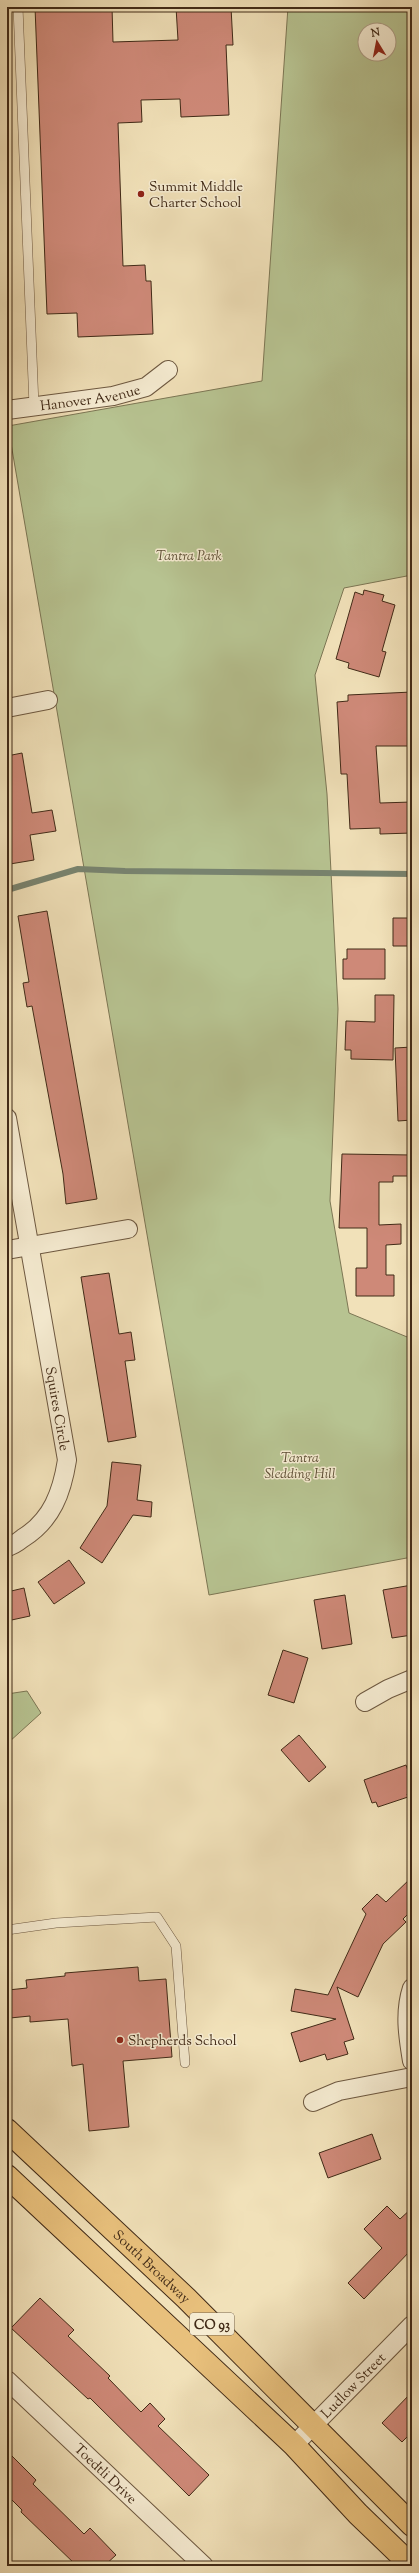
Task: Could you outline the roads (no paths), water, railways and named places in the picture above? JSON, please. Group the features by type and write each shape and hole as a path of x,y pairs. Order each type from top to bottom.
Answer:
{"highway":[{"name":"South Broadway","path":"7,2130 186,2298 412,2525"},
{"name":"CO 93","path":"7,2176 294,2445 358,2514 412,2566"}],"street":[{"name":"Hanover Avenue","path":"7,410 113,396 146,387 168,370"},
{"path":"7,708 48,700"},
{"name":"Squires Circle","path":"7,1118 28,1246 67,1460 63,1486 51,1511 35,1531 7,1547"},
{"path":"7,1250 128,1229"},
{"path":"365,1702 388,1689 412,1679"},
{"path":"412,1988 408,2000 407,2031 412,2061"},
{"path":"313,2102 340,2091 412,2077"},
{"name":"Ludlow Street","path":"294,2445 412,2325"},
{"name":"Toedtli Drive","path":"7,2380 194,2563"}],"lane":[{"path":"18,7 34,406"},
{"path":"7,1930 56,1923 157,1917 176,1946 185,2063"}],"waterway":[{"path":"7,890 78,869 125,871 412,874"}],"place":[{"name":"Summit Middle Charter School","path":"141,194"},
{"name":"Shepherds School","path":"120,2040"}],"park label":[{"name":"Tantra Park","path":"189,555"},
{"name":"Tantra Sledding Hill","path":"300,1466"}]}
